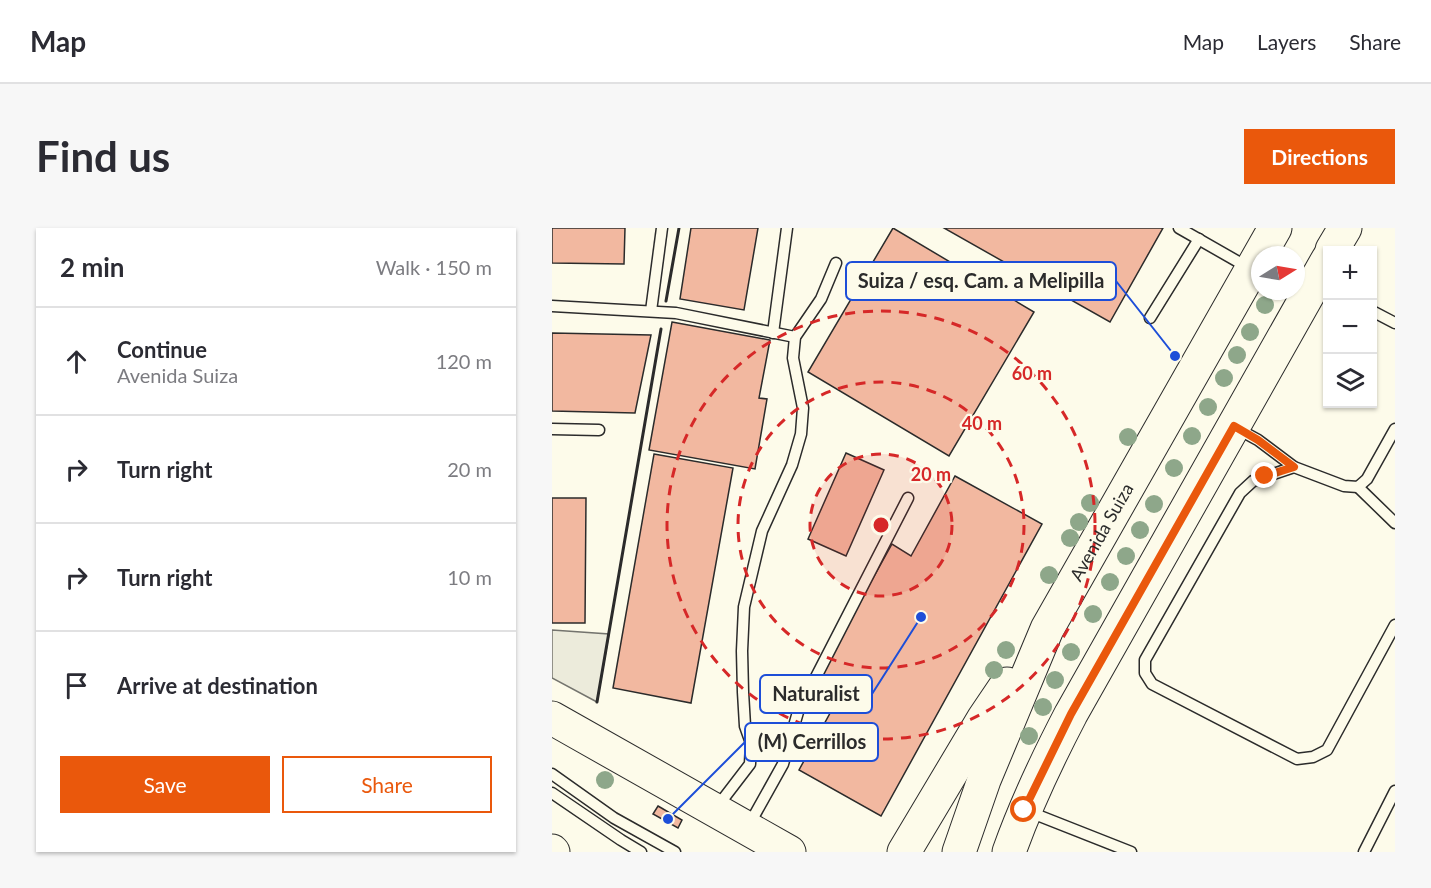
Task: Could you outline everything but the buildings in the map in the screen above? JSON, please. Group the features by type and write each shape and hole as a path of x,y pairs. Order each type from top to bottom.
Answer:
{"main road":[{"name":"Avenida Suiza","path":"1265,246 1275,228"},
{"path":"1334,246 1345,228"},
{"name":"Avenida Suiza","path":"959,852 984,780 1047,629 1251,270"},
{"path":"1010,852 1024,810 1071,714 1234,426 1323,278"},
{"path":"904,852 984,718 1047,629"},
{"path":"552,718 789,852"}],"lane":[{"path":"651,311 662,228"},
{"path":"773,333 787,228"},
{"path":"1179,228 1251,270"},
{"path":"1150,318 1199,239"},
{"path":"715,810 750,764 751,743 745,726 743,692 744,607 762,531 792,465 801,434 803,408 793,358 795,337 821,299 836,263"},
{"path":"552,306 676,313 795,337"},
{"path":"1377,314 1395,323"},
{"path":"1234,426 1258,440 1294,467 1344,486 1358,487 1395,524"},
{"path":"552,429 598,430"},
{"path":"1358,487 1367,479 1395,429"},
{"path":"1294,467 1253,481 1240,493 1146,660 1145,673 1152,684 1297,759 1313,757 1327,750 1395,625"},
{"path":"747,828 783,764 798,712 908,498"},
{"path":"552,774 614,818 675,852"},
{"path":"1364,852 1395,790"},
{"path":"552,794 641,852"},
{"path":"1024,810 1131,852"}],"shaded area":[{"path":"552,630 609,634 597,702 552,678"}],"wall":[{"path":"666,301 679,228"},
{"path":"597,702 661,329"}],"place":[{"name":"Suiza / esq. Cam. a Melipilla","path":"1175,356"},
{"name":"Naturalist","path":"921,617"},
{"name":"(M) Cerrillos","path":"668,819"}],"route":[{"path":"1024,810 1071,714 1234,426 1258,440 1294,467 1265,476"}]}
